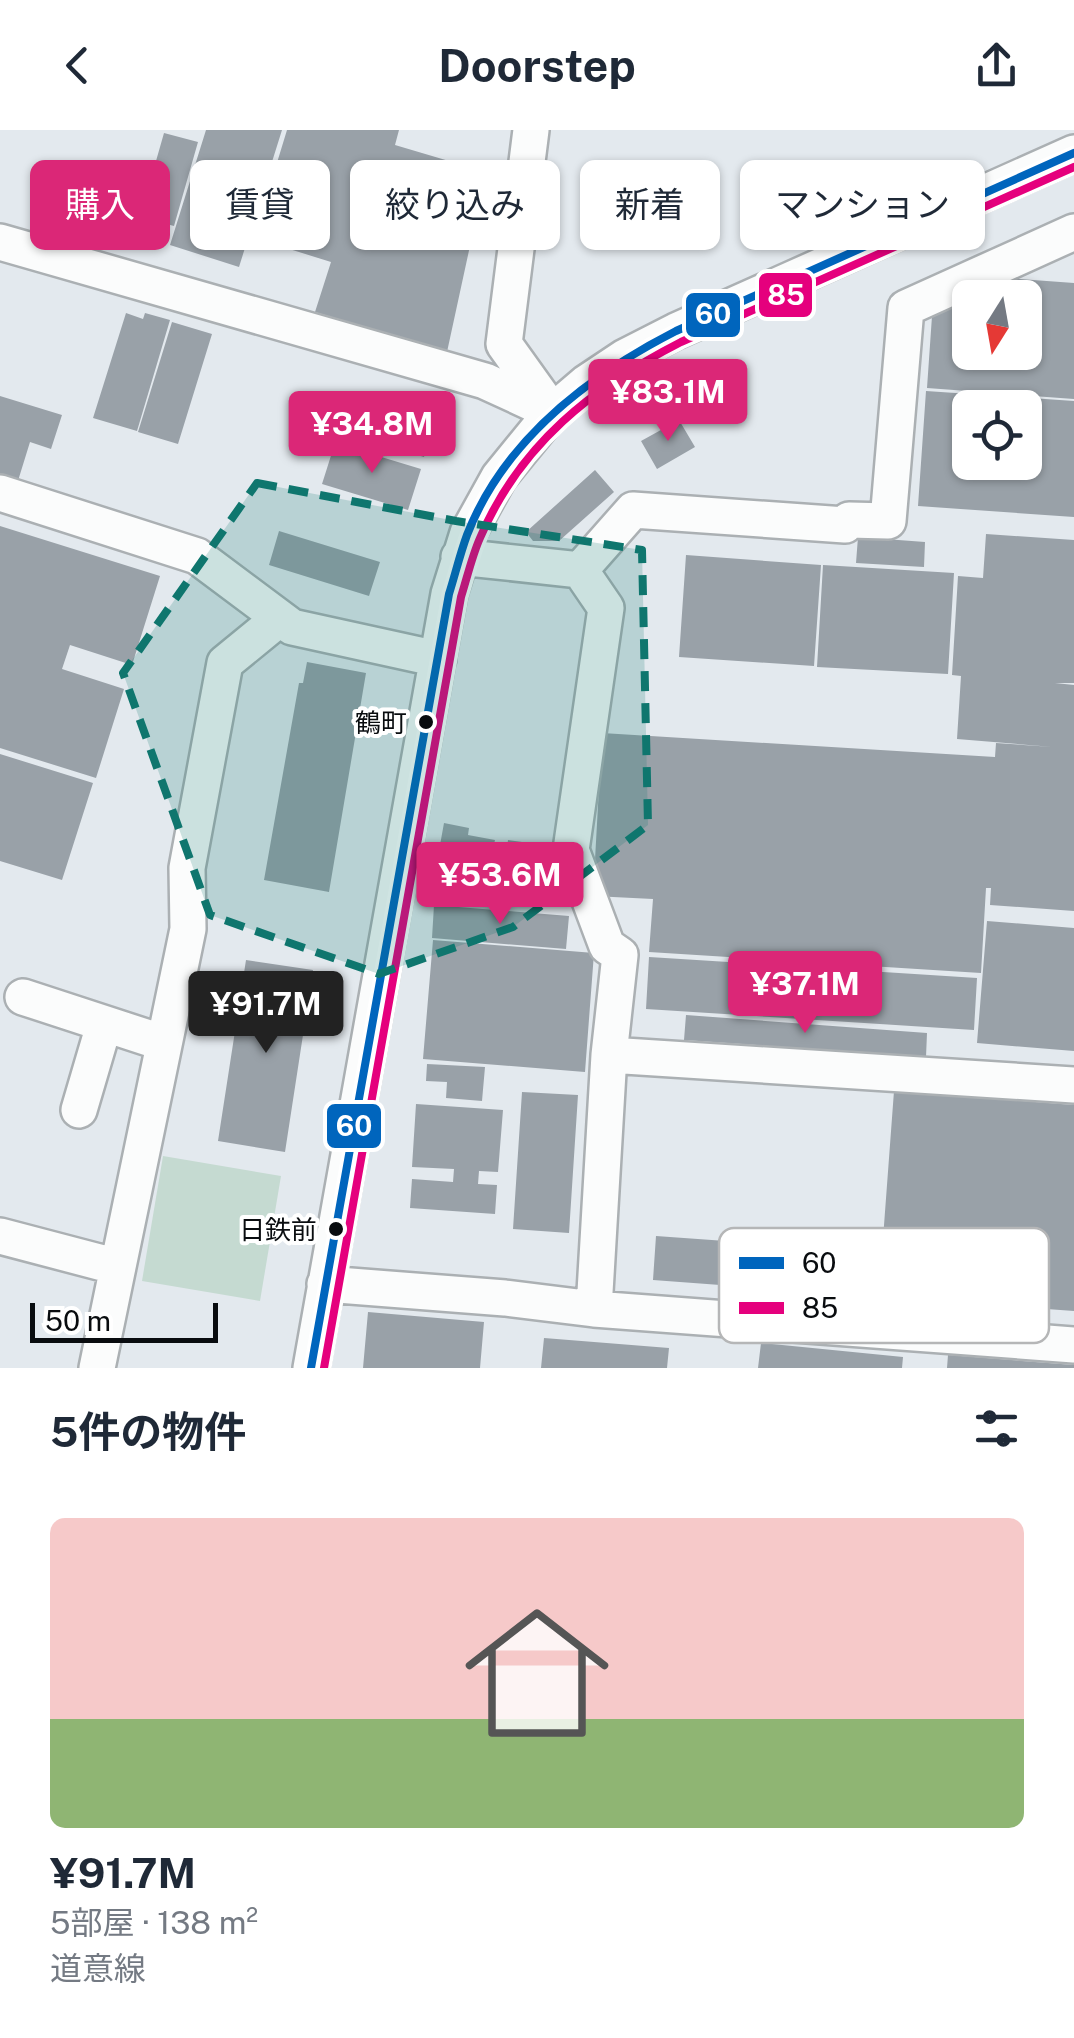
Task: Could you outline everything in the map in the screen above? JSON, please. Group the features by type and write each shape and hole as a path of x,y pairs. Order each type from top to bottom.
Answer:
{"street":[{"path":"531,130 504,344 552,412"},
{"path":"312,1368 324,1284 459,557 499,477 552,412 624,357 1074,152"},
{"path":"580,570 633,510 844,524 849,520 888,521 906,308 1074,232"},
{"path":"0,242 485,381 552,412"},
{"path":"0,492 197,556 292,627 438,659"},
{"path":"459,557 580,570 606,608 571,850 607,946 620,955 609,1055 594,1309"},
{"path":"97,1368 188,929 186,868 225,663 280,618"},
{"path":"22,998 164,1043"},
{"path":"80,1110 104,1025"},
{"path":"609,1055 1074,1086"},
{"path":"0,1236 118,1267"},
{"path":"324,1284 719,1318"},
{"path":"1047,1343 1074,1345"}],"highlighted area":[{"path":"257,483 456,521 642,550 648,825 513,927 379,974 210,915 123,673"}],"green space":[{"path":"163,1156 281,1176 260,1301 142,1281"}],"building":[{"path":"206,130 282,130 273,160 197,160"},
{"path":"287,130 399,130 395,145 446,160 350,160 350,250 469,250 447,352 315,312 331,262 292,250 330,250 330,160 278,160"},
{"path":"164,133 198,142 174,226 170,225 170,160 156,160"},
{"path":"190,181 190,250 244,250 239,267 170,245"},
{"path":"935,273 1032,280 952,280 952,370 1042,370 1042,281 1074,283 1074,399 1042,397 1042,390 927,388"},
{"path":"126,313 143,319 145,313 170,320 137,431 93,418"},
{"path":"172,322 212,334 178,444 138,432"},
{"path":"926,391 952,393 952,480 1042,480 1042,399 1074,401 1074,517 918,506"},
{"path":"0,396 62,415 51,449 30,442 17,484 0,478"},
{"path":"402,402 437,413 424,457 388,446"},
{"path":"679,420 695,447 657,469 641,441"},
{"path":"335,443 421,469 408,510 322,484"},
{"path":"595,470 614,492 559,541 533,541 526,532"},
{"path":"0,526 160,576 132,665 70,645 62,669 124,689 96,778 0,748"},
{"path":"279,531 380,562 369,596 269,565"},
{"path":"986,534 1074,540 1074,683 1055,683 1074,685 1074,911 990,905 991,888 986,888 981,973 649,952 653,899 593,896 602,733 995,757 996,743 1053,747 957,739 961,676 952,675 958,576 983,578"},
{"path":"858,537 925,542 924,567 856,563"},
{"path":"686,555 821,565 814,666 679,657"},
{"path":"823,565 954,573 948,674 817,667"},
{"path":"307,662 366,673 329,892 264,880 299,683 303,683"},
{"path":"0,754 93,783 62,880 0,861"},
{"path":"444,823 469,828 468,835 495,840 491,857 517,862 510,902 433,888 441,848 457,851 440,845"},
{"path":"508,840 529,843 526,858 506,855"},
{"path":"434,905 569,916 566,949 432,938"},
{"path":"987,921 1074,928 1074,1051 977,1043"},
{"path":"433,940 594,953 585,1072 423,1059"},
{"path":"649,957 977,978 974,1030 646,1009"},
{"path":"246,960 313,970 285,1152 218,1141"},
{"path":"686,1015 927,1033 926,1057 684,1040"},
{"path":"427,1064 485,1067 482,1101 446,1098 447,1082 426,1081"},
{"path":"894,1091 1074,1105 1074,1311 1049,1309 1049,1228 884,1228"},
{"path":"522,1092 578,1095 569,1233 513,1229"},
{"path":"416,1104 503,1110 498,1172 479,1171 478,1184 497,1185 495,1214 410,1208 412,1179 453,1182 454,1169 412,1167"},
{"path":"656,1236 719,1240 719,1285 653,1280"},
{"path":"368,1312 484,1322 480,1368 363,1368"},
{"path":"544,1338 669,1348 667,1368 541,1368"},
{"path":"761,1343 903,1357 902,1368 758,1368"},
{"path":"948,1355 1074,1365 1074,1368 947,1368"}],"transit line":[{"name":"60","path":"311,1368 449,594 467,535 503,469 552,414 611,368 643,349 1074,153"},
{"name":"85","path":"324,1368 461,597 477,545 497,504 516,474 562,422 649,359 1074,167"}],"place":[{"name":"鶴町","path":"426,722"},
{"name":"日鉄前","path":"336,1229"}]}
